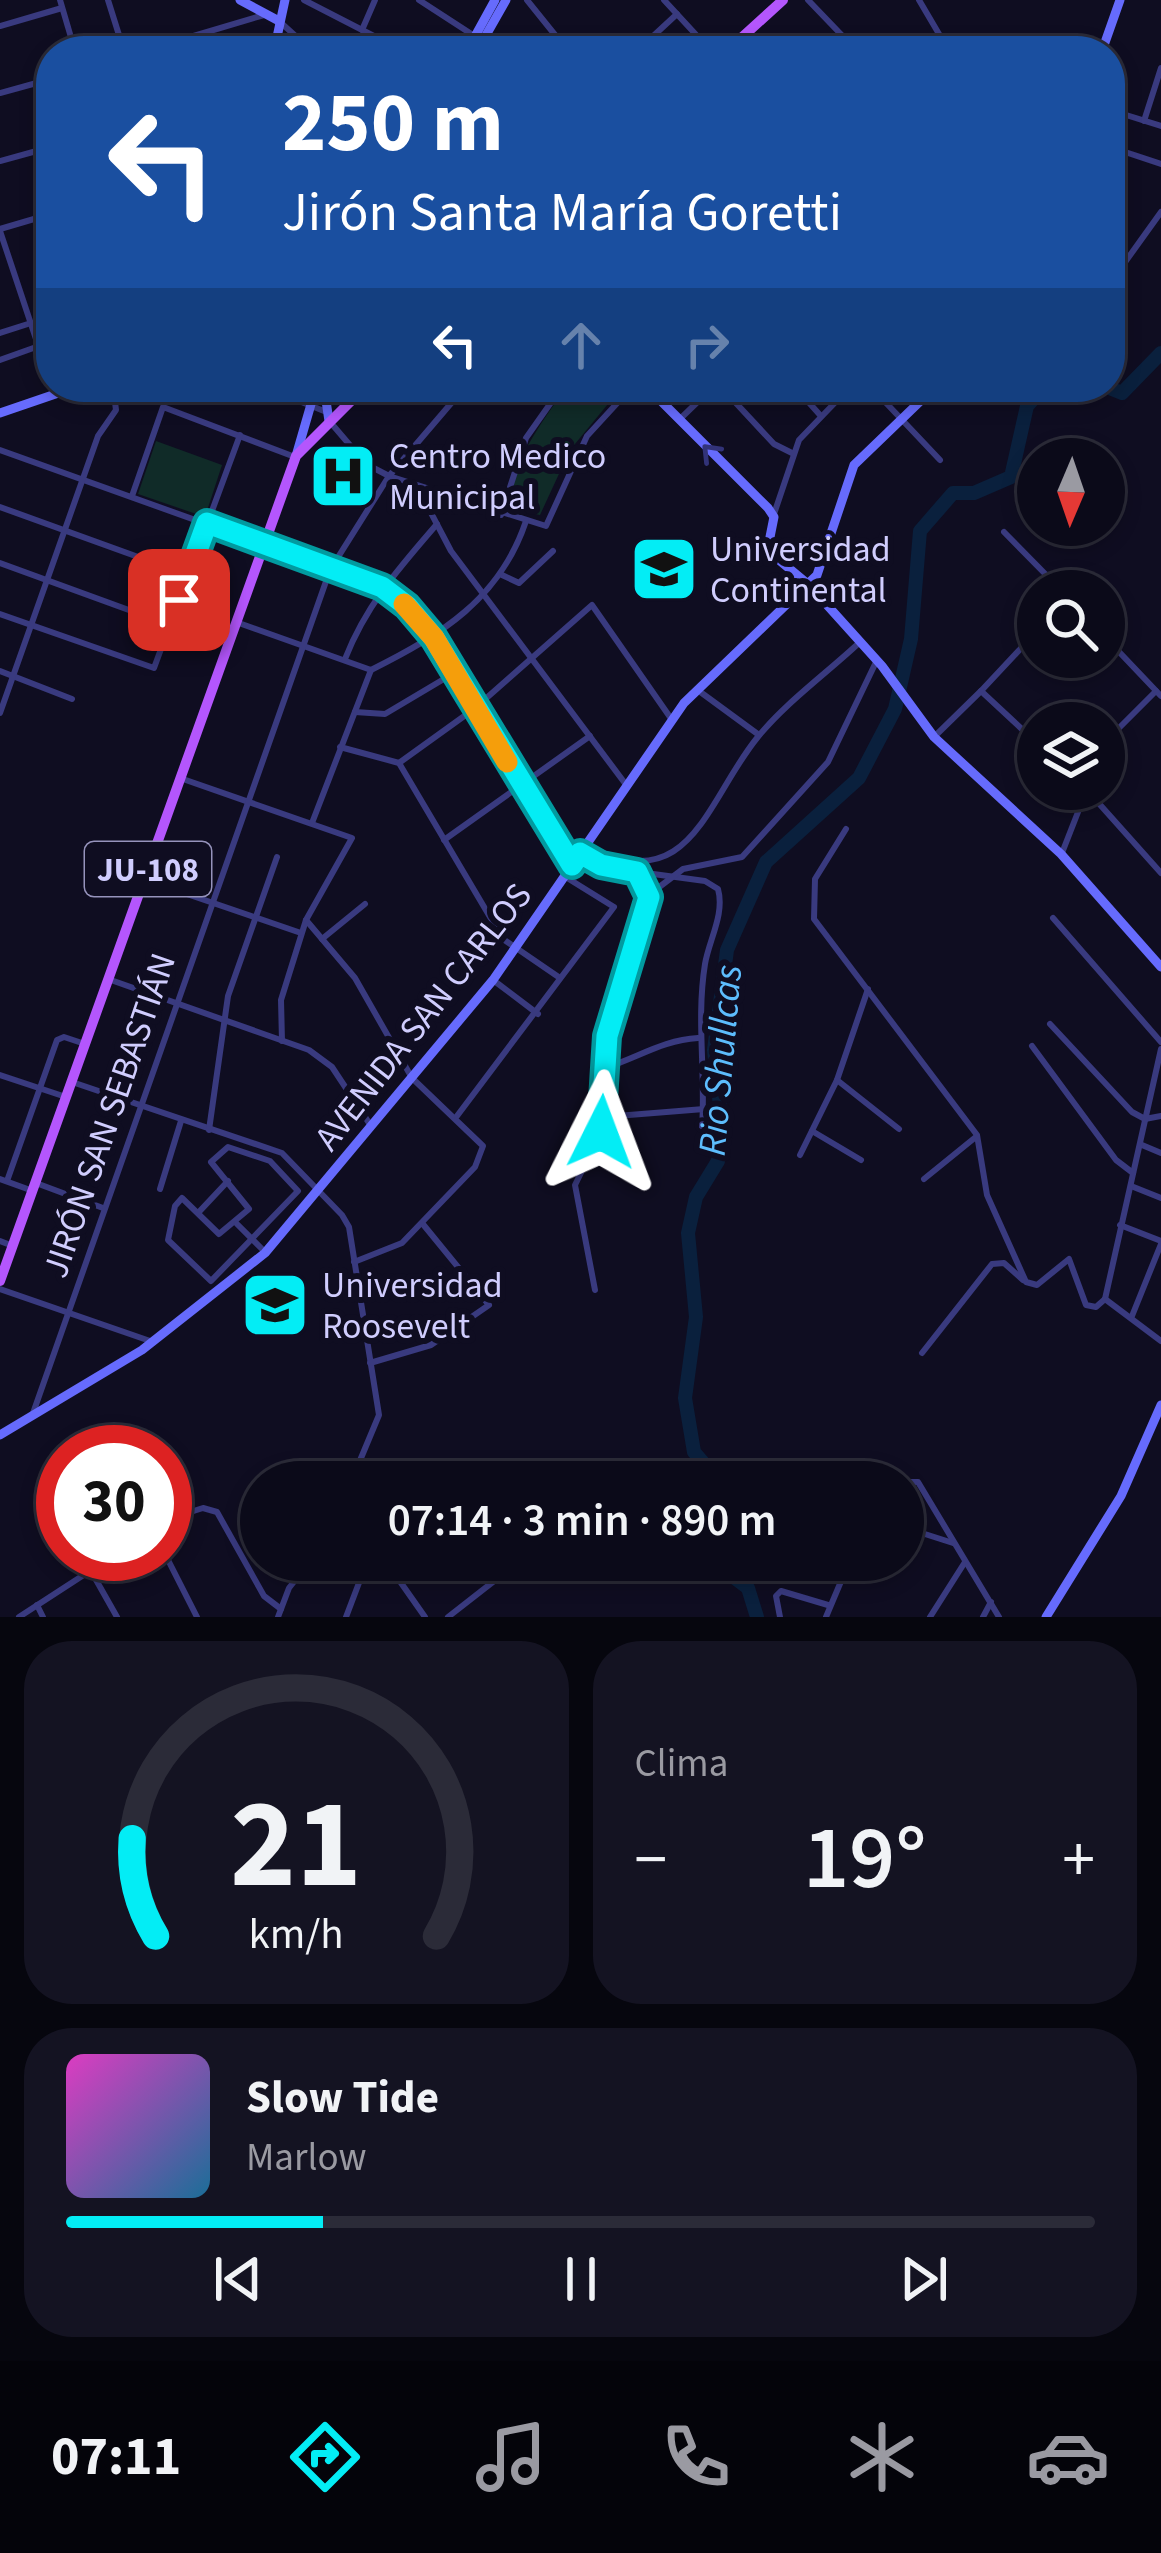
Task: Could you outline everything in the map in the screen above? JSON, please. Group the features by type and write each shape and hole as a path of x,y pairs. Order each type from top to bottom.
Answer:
{"main road":[{"path":"240,0 279,20"},
{"path":"276,36 285,0"},
{"path":"477,36 495,0"},
{"path":"486,36 506,0"},
{"path":"744,36 783,0"},
{"path":"1107,36 1120,0"},
{"path":"0,413 36,396"},
{"path":"295,456 312,402"},
{"path":"323,402 326,416"},
{"name":"JU-108","path":"0,1285 6,1244 34,1187 295,456 326,416 345,402"},
{"path":"661,402 774,517 769,542 773,555 809,585 879,663 934,737 1061,854 1161,968"},
{"name":"AVENIDA SAN CARLOS","path":"0,1435 153,1342 265,1253 493,980 697,689 809,585 824,562 854,465 918,402"},
{"path":"1046,1617 1121,1496 1161,1405"}],"street":[{"path":"108,0 119,36"},
{"path":"304,0 372,36"},
{"path":"362,31 375,0"},
{"path":"419,0 474,36"},
{"path":"527,0 556,36"},
{"path":"664,0 697,36"},
{"path":"808,0 843,36"},
{"path":"919,0 940,36"},
{"path":"0,26 61,4 71,36"},
{"path":"193,36 267,14"},
{"path":"653,36 677,14"},
{"path":"279,20 296,36"},
{"path":"1144,121 1161,68"},
{"path":"0,93 36,83"},
{"path":"1125,115 1161,126"},
{"path":"0,161 36,150"},
{"path":"1125,153 1161,164"},
{"path":"1125,263 1161,212"},
{"path":"36,219 0,230 36,337"},
{"path":"0,332 31,322"},
{"path":"0,359 36,347"},
{"path":"0,713 82,478 102,427 116,410 115,402"},
{"path":"302,402 326,416 366,464 389,476 546,526 587,436 618,402"},
{"name":"JIRÓN SAN SEBASTIÁN","path":"31,1419 330,571 389,476 452,402"},
{"path":"501,515 526,438 551,402"},
{"path":"679,420 700,402"},
{"path":"732,402 773,444 792,453"},
{"path":"808,402 820,415"},
{"path":"774,517 792,453 834,402"},
{"path":"886,402 940,460"},
{"path":"132,496 163,406 295,456"},
{"path":"0,614 154,668 240,435"},
{"path":"0,451 382,587 434,638 572,865"},
{"path":"418,488 436,524 485,596 627,786"},
{"path":"0,507 188,575"},
{"path":"312,823 371,670 434,638 485,596 502,575 526,521"},
{"path":"345,661 360,621 382,587 436,524"},
{"path":"1004,532 1041,570"},
{"path":"502,575 519,583 553,551"},
{"path":"0,563 170,625"},
{"path":"399,764 474,709 592,605 672,720"},
{"path":"236,622 371,670"},
{"path":"583,849 647,860 687,847 759,735 860,642"},
{"path":"934,737 1017,652"},
{"path":"1125,659 1158,694 1125,723"},
{"path":"596,1290 574,1194 604,1118 612,1013 649,897 668,877 702,862 742,856 828,762 879,663"},
{"path":"0,671 72,699"},
{"path":"354,712 386,714 454,673"},
{"path":"697,689 759,735"},
{"path":"981,691 1017,724"},
{"path":"444,840 590,736"},
{"path":"340,747 399,764 514,949 560,978"},
{"path":"180,778 349,835 352,842 306,920 281,1000 282,1041"},
{"path":"1061,854 1078,810"},
{"path":"1105,810 1161,874"},
{"path":"845,829 815,879 814,918 977,1135 987,1195 1026,1282"},
{"path":"583,849 601,865 705,881 718,889 698,1038 702,1128"},
{"path":"209,1130 228,996 277,857"},
{"path":"637,872 649,897"},
{"path":"457,1116 614,907 564,876"},
{"path":"144,879 302,933"},
{"path":"322,939 365,904"},
{"path":"922,1353 992,1264 1004,1264 1037,1285 1070,1259 1086,1305 1099,1306 1105,1300 1161,1046 1054,918"},
{"path":"306,920 355,978 412,1078 481,1140 483,1153 422,1222 387,1251 354,1262"},
{"path":"108,980 309,1050 332,1067 371,1126"},
{"path":"493,980 538,1013"},
{"path":"800,1155 837,1080 868,989"},
{"path":"1050,1024 1132,1112 1145,1119 1161,1116"},
{"path":"86,1044 59,1038 3,1180 103,1208"},
{"path":"605,1068 650,1054 665,1040 698,1038"},
{"path":"1032,1046 1116,1160 1133,1173"},
{"path":"0,1075 66,1097"},
{"path":"837,1080 899,1129"},
{"path":"72,1082 282,1153 349,1227 379,1415 360,1461"},
{"path":"604,1118 704,1109"},
{"path":"160,1189 181,1120"},
{"path":"812,1131 861,1160"},
{"path":"924,1179 977,1135"},
{"path":"1141,1145 1161,1153"},
{"path":"230,1147 270,1161 298,1192 255,1240 208,1280 168,1240 179,1199 219,1234 237,1224 249,1205 228,1180 210,1160 230,1147"},
{"path":"198,1214 228,1180"},
{"path":"1130,1185 1161,1198"},
{"path":"370,1364 431,1345 486,1311 488,1300 422,1222"},
{"path":"237,1224 265,1253"},
{"path":"1119,1225 1161,1243 1132,1316"},
{"path":"0,1285 153,1342"},
{"path":"1105,1300 1161,1341"},
{"path":"924,1492 999,1617"},
{"path":"192,1511 203,1508 217,1512 264,1596 279,1613 298,1581"},
{"path":"924,1534 953,1543"},
{"path":"930,1617 965,1562"},
{"path":"19,1617 76,1581"},
{"path":"97,1581 117,1617"},
{"path":"179,1581 197,1617"},
{"path":"346,1617 360,1581"},
{"path":"395,1581 408,1587 425,1617"},
{"path":"448,1617 494,1581"},
{"path":"826,1617 840,1581"},
{"path":"780,1617 776,1596 781,1592 828,1605"},
{"path":"983,1617 991,1602"},
{"path":"37,1605 43,1617"}],"green space":[{"path":"557,402 610,402 570,450 540,515 514,510 511,497 519,465"},
{"path":"156,441 222,465 205,517 138,494"}],"waterway":[{"name":"Rio Shullcas","path":"1125,390 1161,353"},
{"name":"Rio Shullcas","path":"702,1461 694,1452 685,1398 696,1317 688,1233 696,1197 718,1161 721,1116 714,1050 727,950 766,862 859,778 895,709 911,639 920,531 953,493 974,493 1011,477 1031,402"},
{"name":"Rio Shullcas","path":"739,1581 748,1588 757,1617"}],"slow traffic":[{"path":"404,604 434,638 507,762"}],"place":[{"name":"Centro Medico Municipal","path":"343,476"},
{"name":"Universidad Continental","path":"664,569"},
{"name":"Universidad Roosevelt","path":"275,1305"}],"route":[{"path":"179,600 207,523 382,587 407,606 434,638 572,865 580,853 601,865 637,872 649,897 607,1036 601,1132"}]}
